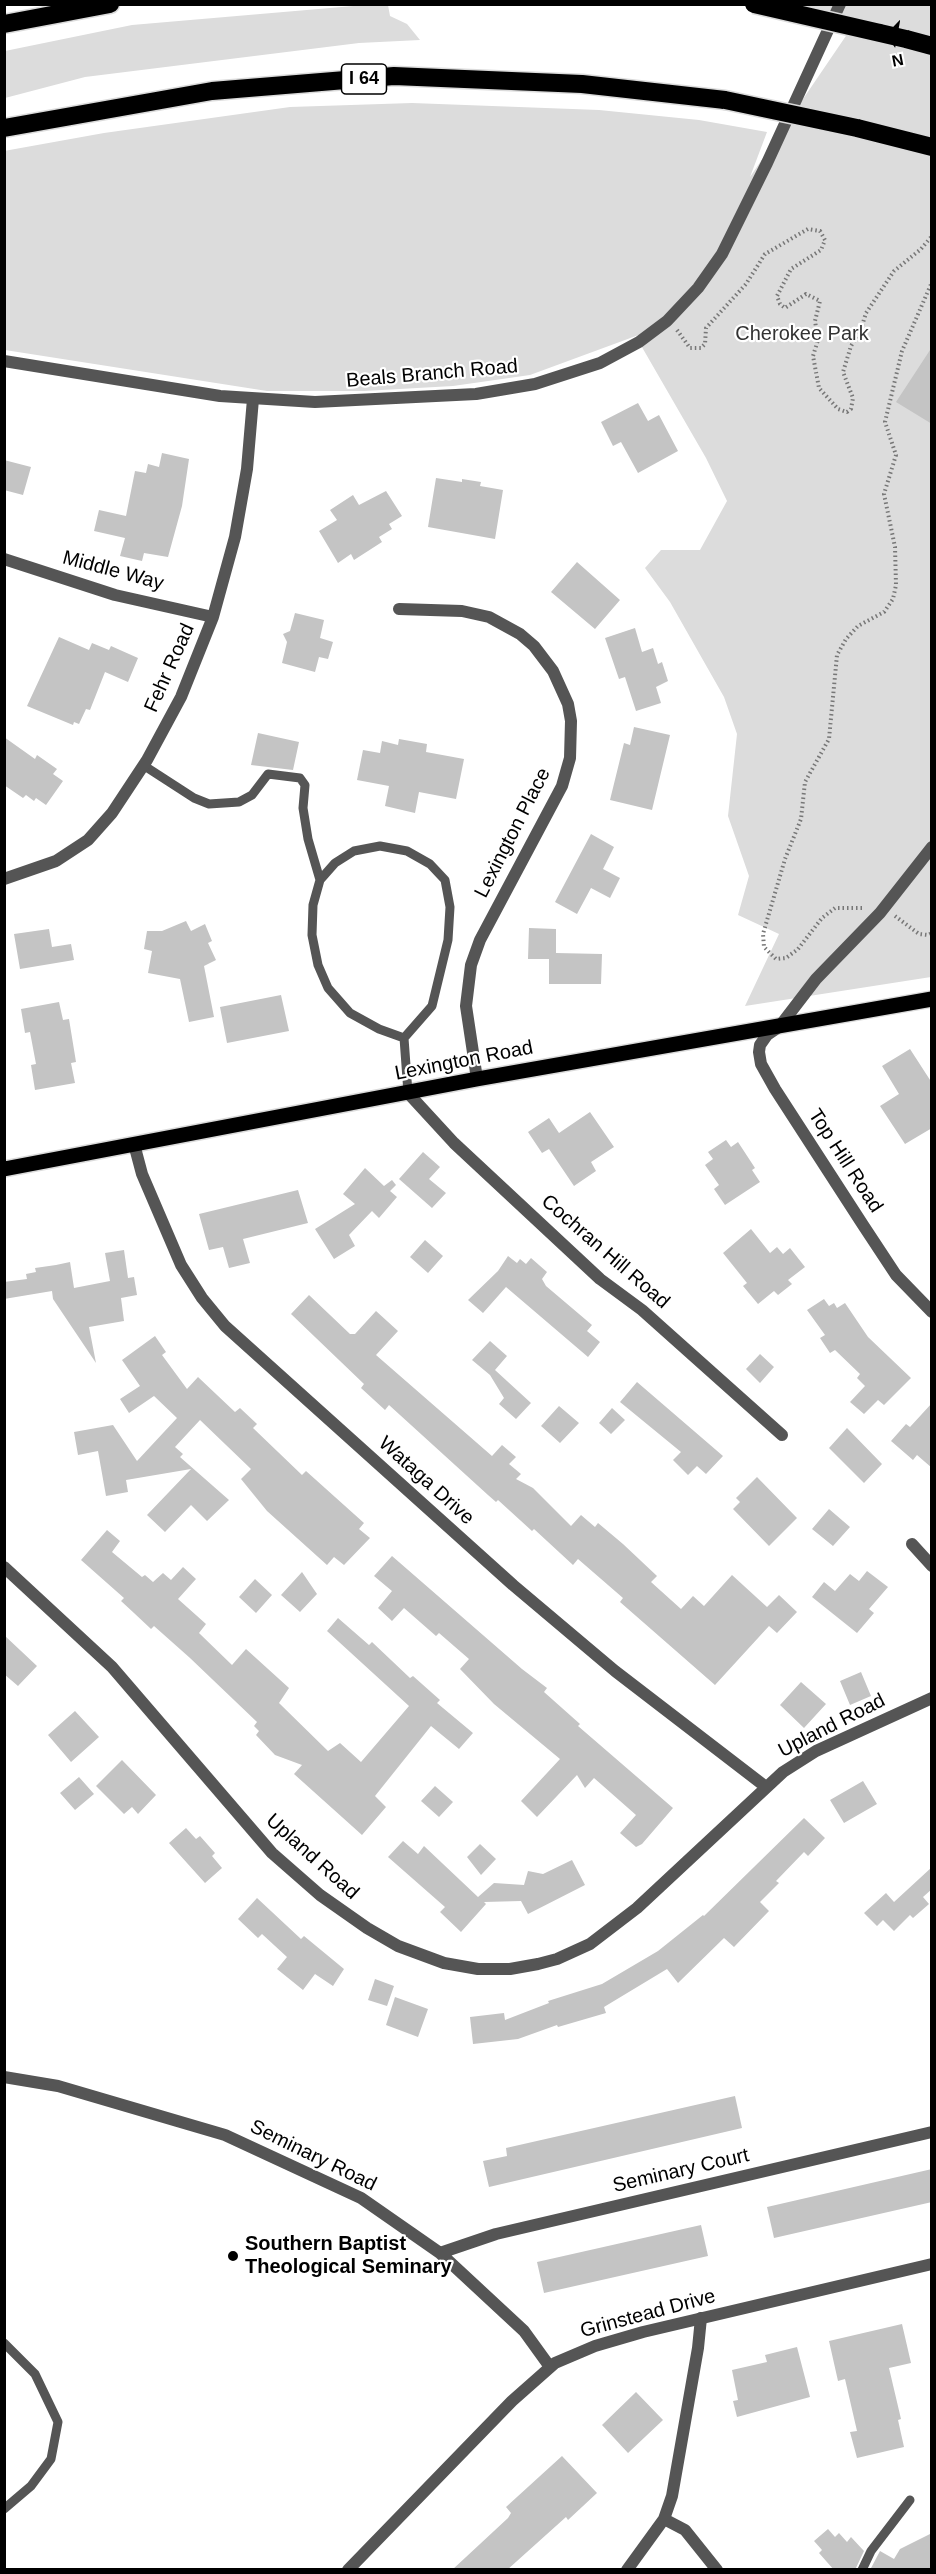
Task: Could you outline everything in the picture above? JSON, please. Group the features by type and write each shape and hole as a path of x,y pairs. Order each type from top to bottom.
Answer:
{"highway":[{"path":"4,24 110,4"},
{"path":"754,4 932,46"},
{"name":"I 64","path":"4,128 212,91 394,76 582,84 725,100 932,147"}],"main road":[{"name":"Lexington Road","path":"4,1169 477,1079 932,999"}],"street":[{"name":"Beals Branch Road","path":"4,361 253,399 315,402 476,394 535,384 600,363 639,342 668,321 698,288 722,254 840,4"},
{"name":"Fehr Road","path":"4,879 56,861 88,840 112,813 143,765 181,697 213,617 236,537 247,469 253,399"},
{"name":"Middle Way","path":"4,559 115,595 213,617"},
{"name":"Lexington Place","path":"399,609 462,611 489,617 520,634 534,646 553,671 568,704 571,721 570,758 562,786 480,940 471,965 466,1006 477,1079"},
{"path":"780,1026 816,979 880,913 932,847"},
{"name":"Top Hill Road","path":"780,1026 767,1035 760,1046 761,1064 896,1275 932,1312"},
{"name":"Cochran Hill Road","path":"408,1093 454,1143 600,1279 642,1310 783,1435"},
{"name":"Wataga Drive","path":"134,1144 142,1174 176,1255 202,1299 225,1326 513,1585 615,1671 766,1787"},
{"path":"912,1544 932,1566"},
{"name":"Upland Road","path":"4,1567 112,1667 272,1853 320,1895 367,1928 398,1946 444,1963 478,1969 510,1969 557,1959 590,1944 637,1908 783,1772 816,1751 932,1698"},
{"name":"Seminary Road","path":"4,2077 58,2086 225,2135 361,2198 440,2253 524,2331 550,2367"},
{"name":"Seminary Court","path":"440,2253 495,2234 932,2132"},
{"name":"Grinstead Drive","path":"348,2570 512,2401 550,2367 595,2346 701,2318 932,2264"},
{"path":"627,2570 664,2519 676,2474 701,2318"},
{"path":"664,2519 685,2530 717,2570"}],"lane":[{"path":"143,765 194,798 209,804 239,802 252,795 268,774 300,778 305,785 303,808 308,839 320,880"},
{"path":"404,1038 379,1029 350,1013 328,988 318,965 312,935 313,904 320,880 335,863 354,851 380,846 407,851 430,864 445,880 450,907 448,940 432,1006 404,1038 408,1093"},
{"path":"4,2343 35,2374 58,2422 51,2459 31,2486 4,2509"},
{"path":"862,2570 872,2551 910,2500"}],"path":[{"path":"668,321 690,348 701,348 705,344 706,328 746,284 765,254 791,241 808,229 820,231 825,240 821,250 792,269 777,296 780,304 785,308 806,294 820,301 815,321 818,340 813,356 819,388 838,409 847,412 851,409 852,398 843,372 850,346 861,329 866,313 894,271 921,249 932,236"},
{"path":"932,282 902,351 885,422 896,455 884,494 895,547 896,585 893,599 884,612 858,626 840,648 834,671 829,739 805,782 801,819 785,859 762,940 767,952 776,959 786,958 798,949 822,918 835,908 847,906 902,919 919,933 927,935 932,933"}],"green space":[{"path":"388,5 390,16 407,24 420,40 359,43 85,77 5,98 5,51 132,25"},
{"name":"Cherokee Park","path":"793,5 931,5 931,977 745,1006 779,934 738,915 749,876 728,816 737,734 724,697 670,602 645,568 661,550 700,550 727,501 706,458 639,342 644,333 530,375 453,386 364,391 267,391 5,350 4,151 104,133 290,107 412,103 599,110 699,120 767,132 750,177 852,27"}],"building":[{"path":"932,347 932,424 896,402"},
{"path":"638,403 648,421 659,415 678,451 638,473 621,442 613,446 601,422"},
{"path":"162,453 189,459 182,506 168,557 144,553 142,561 120,556 125,538 94,531 99,510 126,516 135,471 146,473 148,464 159,467"},
{"path":"4,460 31,467 23,495 4,490"},
{"path":"436,478 481,482 480,486 503,490 495,539 428,527"},
{"path":"386,491 402,516 389,524 392,529 379,537 382,542 354,560 351,554 338,563 319,531 337,520 330,510 353,495 359,505"},
{"path":"577,562 620,600 595,629 551,592"},
{"path":"295,613 324,620 320,638 333,642 328,659 319,657 315,672 282,663 287,642 283,634 290,631"},
{"path":"635,628 642,652 653,648 658,664 662,662 668,681 656,687 661,703 636,711 625,677 619,679 605,638"},
{"path":"59,637 89,650 92,643 109,650 111,646 138,658 128,682 105,672 90,710 86,709 79,724 74,722 73,725 27,706"},
{"path":"634,727 670,735 652,810 610,800 624,743 630,745"},
{"path":"258,733 299,742 293,770 251,765"},
{"path":"4,737 35,759 37,755 57,769 53,774 63,781 46,805 36,798 34,801 26,795 23,798 4,785"},
{"path":"399,739 427,744 426,752 464,759 456,799 419,792 415,813 385,806 389,786 357,780 363,750 380,753 382,741 398,745"},
{"path":"591,834 614,847 603,869 620,878 610,898 591,888 577,914 555,902"},
{"path":"186,921 191,931 205,924 212,941 208,943 216,960 204,966 214,1017 189,1022 180,979 148,973 152,951 144,949 147,931 162,931"},
{"path":"529,928 556,929 556,953 602,954 601,984 549,984 549,959 528,959"},
{"path":"49,929 52,947 71,944 74,960 20,969 14,934"},
{"path":"281,995 289,1031 227,1043 220,1007"},
{"path":"59,1002 63,1020 69,1019 76,1062 71,1063 75,1083 35,1090 31,1065 36,1064 30,1032 25,1033 21,1009"},
{"path":"910,1049 932,1083 932,1128 905,1144 880,1106 899,1094 882,1066"},
{"path":"590,1112 614,1147 591,1162 596,1171 574,1186 549,1149 542,1153 528,1132 549,1118 559,1133"},
{"path":"726,1140 731,1147 738,1142 755,1168 752,1170 760,1182 725,1205 714,1189 719,1185 705,1165 713,1159 708,1152"},
{"path":"423,1152 440,1167 429,1179 446,1193 432,1208 399,1179"},
{"path":"365,1168 384,1186 392,1180 396,1185 390,1191 397,1197 379,1218 372,1211 349,1235 355,1246 334,1259 315,1229 355,1204 343,1194"},
{"path":"298,1190 308,1223 243,1239 250,1263 229,1268 223,1247 209,1250 199,1214"},
{"path":"751,1229 770,1253 777,1247 783,1254 790,1248 805,1267 788,1280 792,1284 778,1295 774,1291 758,1304 743,1286 747,1283 723,1253"},
{"path":"425,1240 443,1256 428,1273 410,1257"},
{"path":"124,1250 128,1278 134,1277 137,1295 121,1298 124,1321 89,1327 96,1363 53,1299 52,1291 4,1299 4,1282 27,1279 26,1274 36,1272 35,1268 70,1262 74,1288 110,1281 105,1253"},
{"path":"508,1256 517,1263 520,1259 526,1264 531,1258 547,1272 542,1279 546,1286 592,1325 587,1331 600,1342 588,1357 506,1287 483,1313 468,1300 498,1271"},
{"path":"309,1295 350,1334 355,1334 376,1311 398,1331 376,1355 492,1456 502,1445 516,1457 509,1464 521,1474 516,1479 533,1488 571,1526 581,1515 595,1527 598,1523 657,1576 651,1582 681,1609 693,1596 704,1606 732,1575 767,1607 779,1595 797,1612 777,1633 769,1626 715,1685 620,1602 623,1598 578,1559 573,1565 534,1529 532,1531 498,1500 496,1502 389,1405 385,1410 361,1388 364,1384 291,1314"},
{"path":"824,1299 829,1306 834,1303 837,1308 845,1303 868,1337 911,1378 884,1405 878,1400 864,1414 850,1402 865,1386 857,1378 860,1374 835,1350 830,1353 820,1338 825,1335 807,1310"},
{"path":"155,1336 166,1352 162,1355 187,1389 198,1377 235,1412 240,1408 257,1424 253,1428 302,1475 306,1471 364,1523 359,1529 370,1538 344,1565 334,1557 327,1565 267,1511 241,1479 251,1469 200,1420 175,1447 183,1454 180,1457 229,1500 207,1521 191,1505 165,1532 147,1515 191,1469 126,1480 128,1492 106,1496 98,1451 78,1455 74,1432 113,1425 137,1461 177,1418 154,1396 129,1413 120,1399 140,1386 122,1360"},
{"path":"490,1341 507,1356 495,1370 531,1403 516,1419 499,1404 504,1398 490,1375 472,1360"},
{"path":"760,1354 774,1367 760,1383 746,1369"},
{"path":"637,1382 723,1456 706,1474 697,1466 688,1475 673,1460 681,1452 620,1402"},
{"path":"932,1403 932,1468 917,1455 913,1460 891,1441 906,1424 910,1427"},
{"path":"559,1406 579,1423 560,1443 541,1426"},
{"path":"612,1408 625,1420 611,1434 599,1423"},
{"path":"847,1428 882,1464 864,1483 829,1448"},
{"path":"757,1477 797,1518 769,1546 733,1509 740,1502 736,1498"},
{"path":"829,1509 850,1527 833,1546 812,1529"},
{"path":"107,1530 120,1541 112,1552 142,1577 145,1575 153,1582 163,1573 171,1580 183,1567 196,1579 178,1599 206,1624 199,1633 232,1665 246,1649 289,1688 279,1703 328,1751 340,1743 361,1762 409,1706 327,1631 338,1618 369,1645 372,1642 410,1678 413,1676 440,1700 437,1703 473,1733 459,1749 431,1726 375,1796 386,1807 362,1835 294,1774 302,1765 275,1755 256,1735 259,1731 254,1726 257,1722 154,1626 151,1629 121,1601 124,1598 81,1560"},
{"path":"392,1556 547,1688 544,1692 580,1724 578,1726 673,1808 642,1844 636,1847 620,1833 636,1815 594,1778 585,1788 577,1775 537,1817 521,1801 560,1759 494,1704 460,1669 469,1659 439,1633 436,1636 404,1608 392,1621 378,1608 392,1591 374,1576"},
{"path":"867,1571 888,1587 869,1609 874,1613 857,1633 812,1597 824,1582 835,1591 850,1574 859,1581"},
{"path":"302,1572 317,1594 300,1612 281,1595"},
{"path":"255,1579 272,1595 256,1613 239,1597"},
{"path":"4,1635 37,1666 18,1686 4,1674"},
{"path":"861,1672 871,1696 850,1705 840,1681"},
{"path":"801,1682 826,1704 804,1728 780,1705"},
{"path":"75,1711 99,1737 71,1762 48,1735"},
{"path":"122,1760 156,1795 138,1814 132,1807 124,1814 96,1786"},
{"path":"79,1777 94,1794 75,1810 60,1793"},
{"path":"863,1781 877,1804 844,1823 830,1800"},
{"path":"435,1786 453,1802 439,1817 421,1801"},
{"path":"804,1818 825,1838 808,1856 804,1852 776,1881 779,1883 760,1902 769,1911 734,1947 724,1938 678,1983 667,1969 604,2007 606,2013 558,2027 557,2025 518,2039 473,2044 470,2017 504,2013 505,2020 549,2003 548,2001 602,1984 658,1951 704,1916"},
{"path":"186,1828 196,1839 200,1836 215,1853 212,1856 222,1868 205,1883 169,1843"},
{"path":"403,1841 418,1854 424,1846 478,1897 494,1883 524,1885 528,1871 543,1874 572,1860 585,1885 528,1914 521,1901 484,1902 486,1904 461,1932 440,1912 445,1907 388,1857"},
{"path":"480,1844 496,1859 481,1875 467,1857"},
{"path":"932,1867 932,1889 923,1897 929,1904 913,1918 910,1915 894,1931 883,1920 877,1926 864,1913 886,1893 894,1902"},
{"path":"257,1898 301,1939 304,1936 344,1969 333,1986 315,1974 303,1990 277,1969 287,1957 262,1934 258,1938 238,1919"},
{"path":"375,1979 394,1986 387,2006 368,2000"},
{"path":"395,1997 428,2009 418,2037 386,2025"},
{"path":"735,2096 742,2128 489,2187 483,2161 507,2156 506,2148"},
{"path":"932,2169 932,2202 774,2238 767,2207"},
{"path":"701,2225 708,2256 544,2293 537,2262"},
{"path":"902,2324 911,2363 889,2368 901,2419 898,2420 904,2447 857,2458 850,2432 857,2431 845,2379 838,2381 829,2341"},
{"path":"797,2347 810,2397 737,2417 733,2401 738,2400 732,2370 767,2362 765,2355"},
{"path":"636,2392 663,2420 628,2453 602,2425"},
{"path":"562,2456 597,2493 568,2520 566,2517 507,2570 452,2570 508,2518 511,2513 506,2507"},
{"path":"828,2529 835,2537 839,2533 847,2542 851,2537 864,2551 855,2570 834,2570 819,2553 822,2550 814,2541"},
{"path":"932,2533 932,2570 870,2570 880,2551 894,2559 900,2549"}],"place":[{"name":"Southern Baptist Theological Seminary","path":"233,2256"}]}
